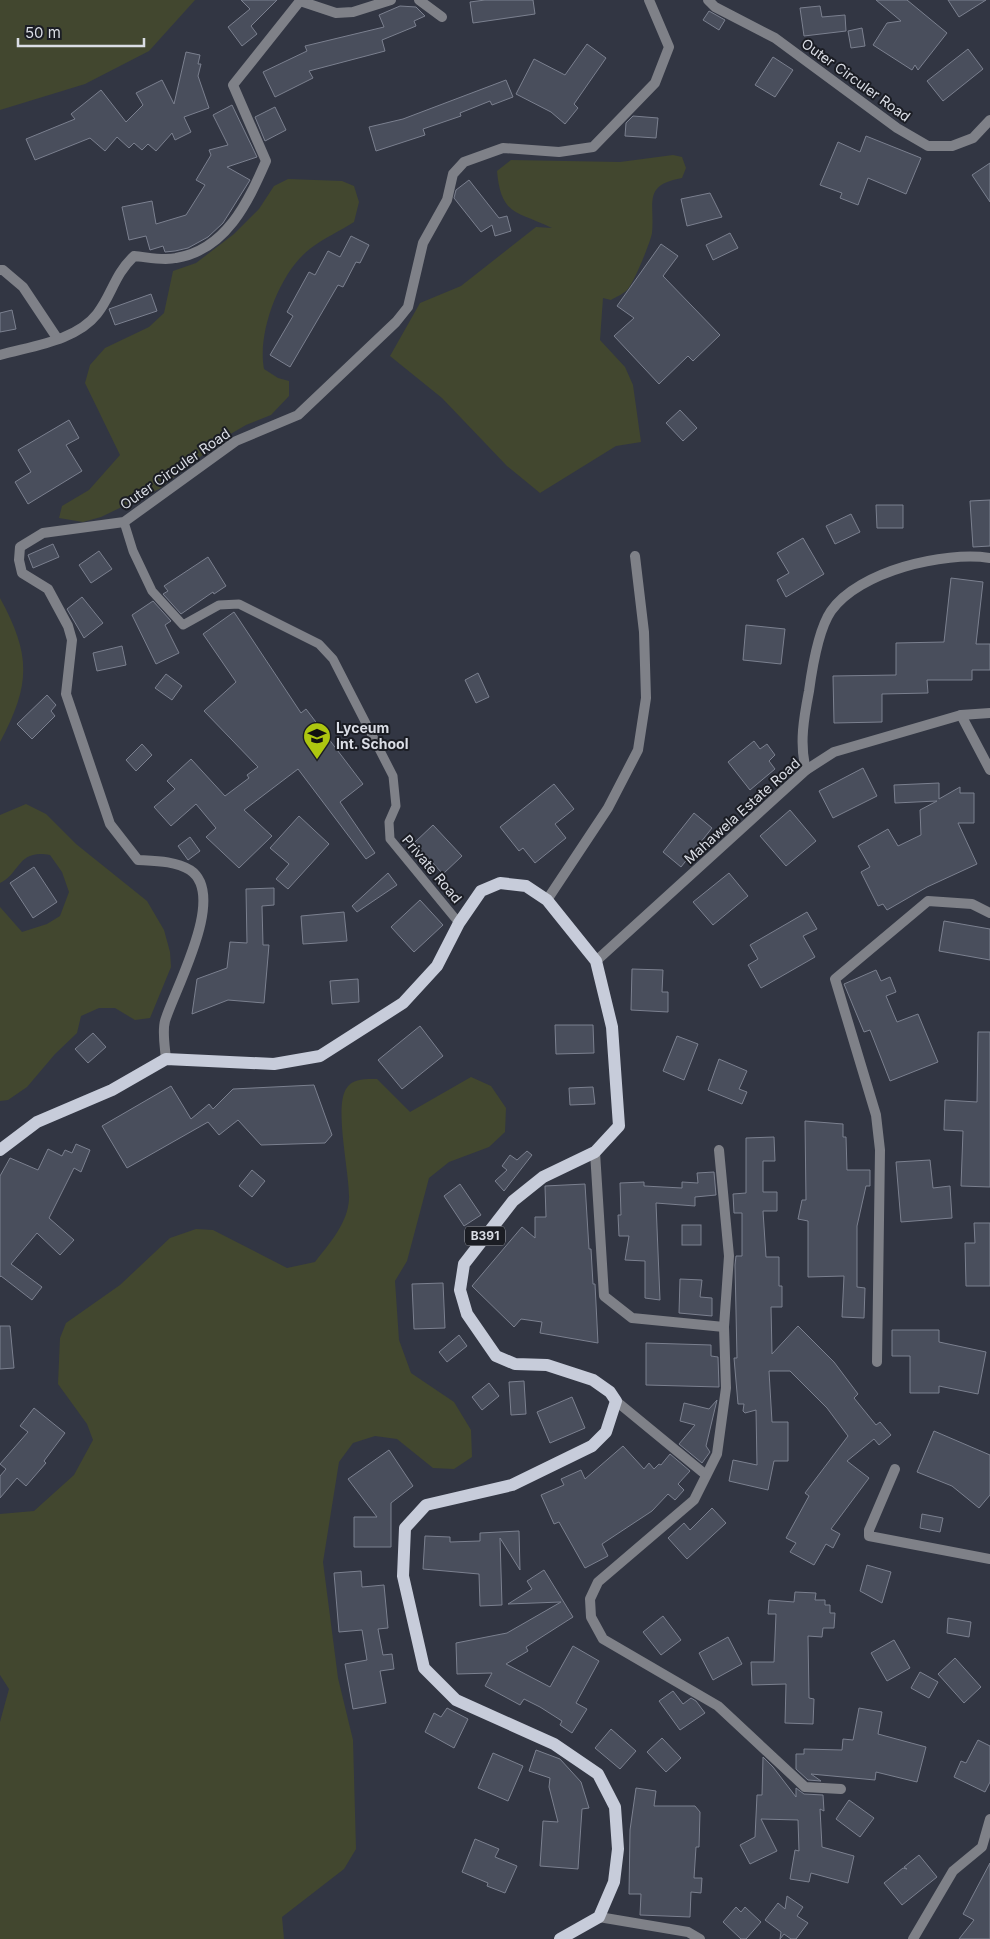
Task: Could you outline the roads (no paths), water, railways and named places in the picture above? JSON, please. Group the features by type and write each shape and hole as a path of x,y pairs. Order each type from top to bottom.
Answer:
{"main road":[{"name":"B391","path":"166,1059 274,1064 320,1056 403,1003 437,966 459,923 481,891 500,883 526,886 547,900 596,961 612,1027 619,1126 595,1152 543,1177 513,1201 464,1264 460,1290 467,1314 496,1356 515,1364 547,1365 593,1380 610,1392 616,1401"},
{"path":"0,1150 37,1122 112,1090 166,1059"},
{"path":"560,1939 599,1917 614,1882 618,1850 615,1807 598,1774 554,1744 456,1700 424,1668 403,1576 406,1528 426,1505 512,1485 592,1446 606,1432 616,1401"}],"street":[{"path":"0,355 78,331 98,314 121,268 134,256 175,259 203,250 230,228 248,203 266,161 233,85 301,0 336,13 354,12 391,0"},
{"path":"419,0 442,17"},
{"name":"Outer Circuler Road","path":"166,1059 165,1022 196,945 204,892 192,871 174,863 138,860 110,824 66,694 72,640 68,626 48,589 22,573 18,560 20,547 43,533 124,522 236,441 298,415 396,322 408,307 423,243 447,200 452,174 464,162 503,148 559,152 593,147 655,83 668,47 649,0"},
{"name":"Outer Circuler Road","path":"708,0 715,7 775,38 897,128 928,146 952,146 973,138 990,120"},
{"path":"0,270 3,270 23,287 57,338"},
{"path":"547,900 608,808 638,750 646,698 644,632 635,556"},
{"path":"806,770 803,724 815,655 829,613 841,598 886,572 945,557 990,558"},
{"name":"Mahawela Estate Road","path":"596,961 806,770 834,752 960,715 990,713"},
{"path":"960,715 990,770"},
{"path":"877,1362 880,1150 876,1115 835,979 928,901 972,904 990,914"},
{"path":"719,1150 729,1256 724,1327 726,1388 717,1454 694,1500 598,1582 590,1599 591,1617 603,1639 718,1706 805,1787 841,1788"},
{"path":"595,1152 604,1296 632,1318 724,1327"},
{"path":"616,1401 706,1475"},
{"path":"895,1469 869,1530 869,1536 990,1559"},
{"path":"913,1939 953,1871 982,1847 990,1819"},
{"path":"599,1917 688,1932 700,1939"}],"lane":[{"name":"Private Road","path":"124,522 132,552 152,591 183,625 219,605 239,604 320,644 333,659 394,776 396,806 389,822 390,839 459,923"}],"place":[{"name":"Lyceum Int. School","path":"317,760"}]}
